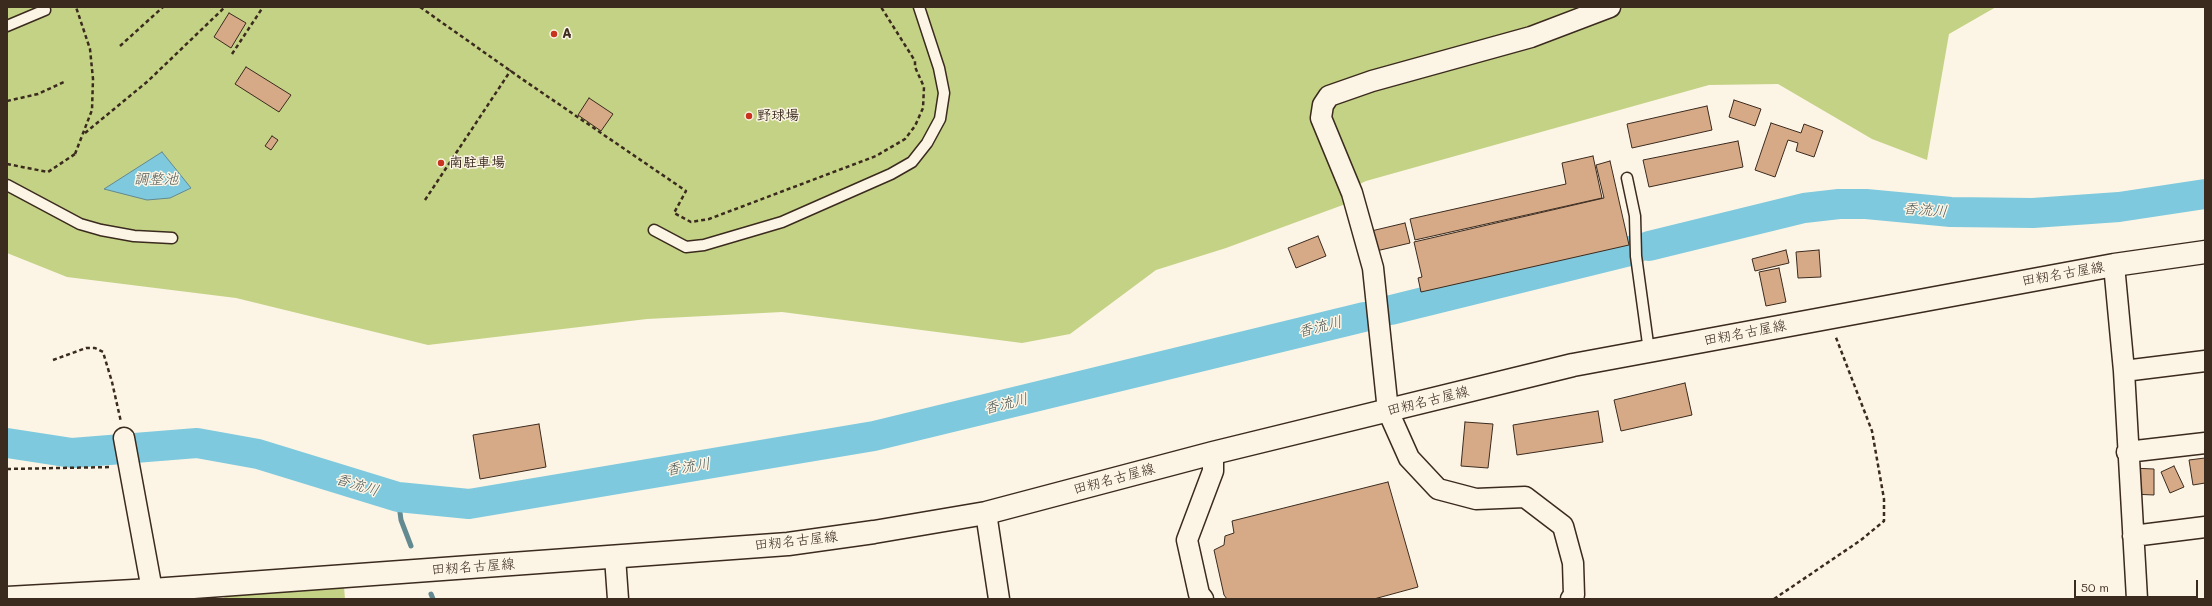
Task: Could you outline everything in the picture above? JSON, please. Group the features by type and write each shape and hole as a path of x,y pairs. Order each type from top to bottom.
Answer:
{"main road":[{"name":"田籾名古屋線","path":"7,598 67,597 152,590 204,593 615,556 788,544 874,532 986,512 1212,453 1573,365 2114,265 2205,252"}],"street":[{"path":"1572,599 1574,595 1572,562 1563,526 1525,497 1476,499 1438,489 1409,458 1388,411 1373,268 1352,193 1321,118 1323,105 1329,96 1372,81 1531,37 1610,7"},
{"path":"2114,265 2124,371 2127,452 2136,599"},
{"path":"2124,371 2205,361"},
{"path":"124,438 152,590"},
{"path":"2127,452 2205,443"},
{"path":"1202,599 1187,540 1213,471 1212,453"},
{"path":"986,512 999,599"},
{"path":"2133,536 2205,527"},
{"path":"615,556 618,599"}],"lane":[{"path":"654,230 686,247 704,245 782,222 891,174 912,162 927,143 940,119 944,93 939,68 919,7"},
{"path":"7,26 45,10"},
{"path":"1627,178 1635,216 1636,256 1649,351"},
{"path":"7,184 80,224 101,230 134,236 172,238"}],"path":[{"path":"7,164 48,172 75,154 85,133 92,110 93,80 90,50 76,7"},
{"path":"120,46 163,7"},
{"path":"85,133 148,81 225,7"},
{"path":"232,54 263,7"},
{"path":"420,7 686,191 674,213 691,222 709,219 876,156 905,139 915,126 923,108 924,87 915,67 915,61 881,7"},
{"path":"425,200 511,70"},
{"path":"7,101 38,94 66,81"},
{"path":"1774,599 1861,540 1884,521 1884,499 1872,431 1829,318"},
{"path":"53,360 86,348 95,348 103,352 112,382 124,438"},
{"path":"7,469 128,466"}],"green space":[{"path":"7,7 1996,7 1949,34 1927,160 1872,139 1778,84 1709,85 1366,181 1347,190 1351,202 1226,248 1156,270 1070,334 1022,343 782,312 647,319 428,345 236,298 67,277 7,253"},
{"path":"344,587 345,599 225,599 224,596"}],"water":[{"name":"調整池","path":"162,152 191,188 170,198 147,200 104,189"}],"building":[{"path":"229,13 246,23 231,48 214,37"},
{"path":"246,67 291,95 279,112 235,84"},
{"path":"589,98 613,114 601,131 578,115"},
{"path":"1734,100 1761,109 1755,126 1729,117"},
{"path":"1707,106 1712,130 1632,148 1627,124"},
{"path":"1771,123 1801,133 1804,124 1823,131 1814,157 1796,151 1798,143 1788,140 1775,177 1755,170"},
{"path":"272,136 278,140 271,150 265,146"},
{"path":"1738,141 1743,167 1649,187 1643,160"},
{"path":"1593,156 1602,198 1415,240 1410,219 1566,184 1562,163"},
{"path":"1610,161 1629,245 1421,292 1418,278 1422,277 1414,242 1604,198 1596,165"},
{"path":"1405,223 1410,243 1372,252 1367,232"},
{"path":"1318,236 1326,256 1296,268 1288,248"},
{"path":"1786,250 1789,263 1755,271 1752,259"},
{"path":"1819,250 1821,277 1798,278 1796,252"},
{"path":"1779,268 1786,302 1766,306 1759,272"},
{"path":"1685,383 1692,415 1621,431 1614,400"},
{"path":"1598,411 1603,442 1517,455 1513,425"},
{"path":"1465,422 1493,424 1488,468 1461,466"},
{"path":"539,424 546,467 480,479 473,435"},
{"path":"2205,458 2205,483 2193,485 2189,460"},
{"path":"2174,466 2184,487 2170,493 2161,472"},
{"path":"2131,468 2154,469 2154,495 2131,494"},
{"path":"1388,482 1418,587 1374,599 1227,599 1224,595 1214,550 1224,545 1225,536 1234,533 1232,521"}],"waterway":[{"name":"香流川","path":"1649,246 1804,208 1839,204 1866,204 1951,212 2033,213 2119,207 2205,194"},
{"name":"香流川","path":"1391,310 1634,250"},
{"name":"香流川","path":"7,443 72,453 197,443 258,454 398,497 469,504 874,436 1364,317"},
{"path":"398,497 401,520 411,546"},
{"path":"431,594 433,599"}],"place":[{"name":"A","path":"554,34"},
{"name":"野球場","path":"749,116"},
{"name":"南駐車場","path":"441,163"}]}
